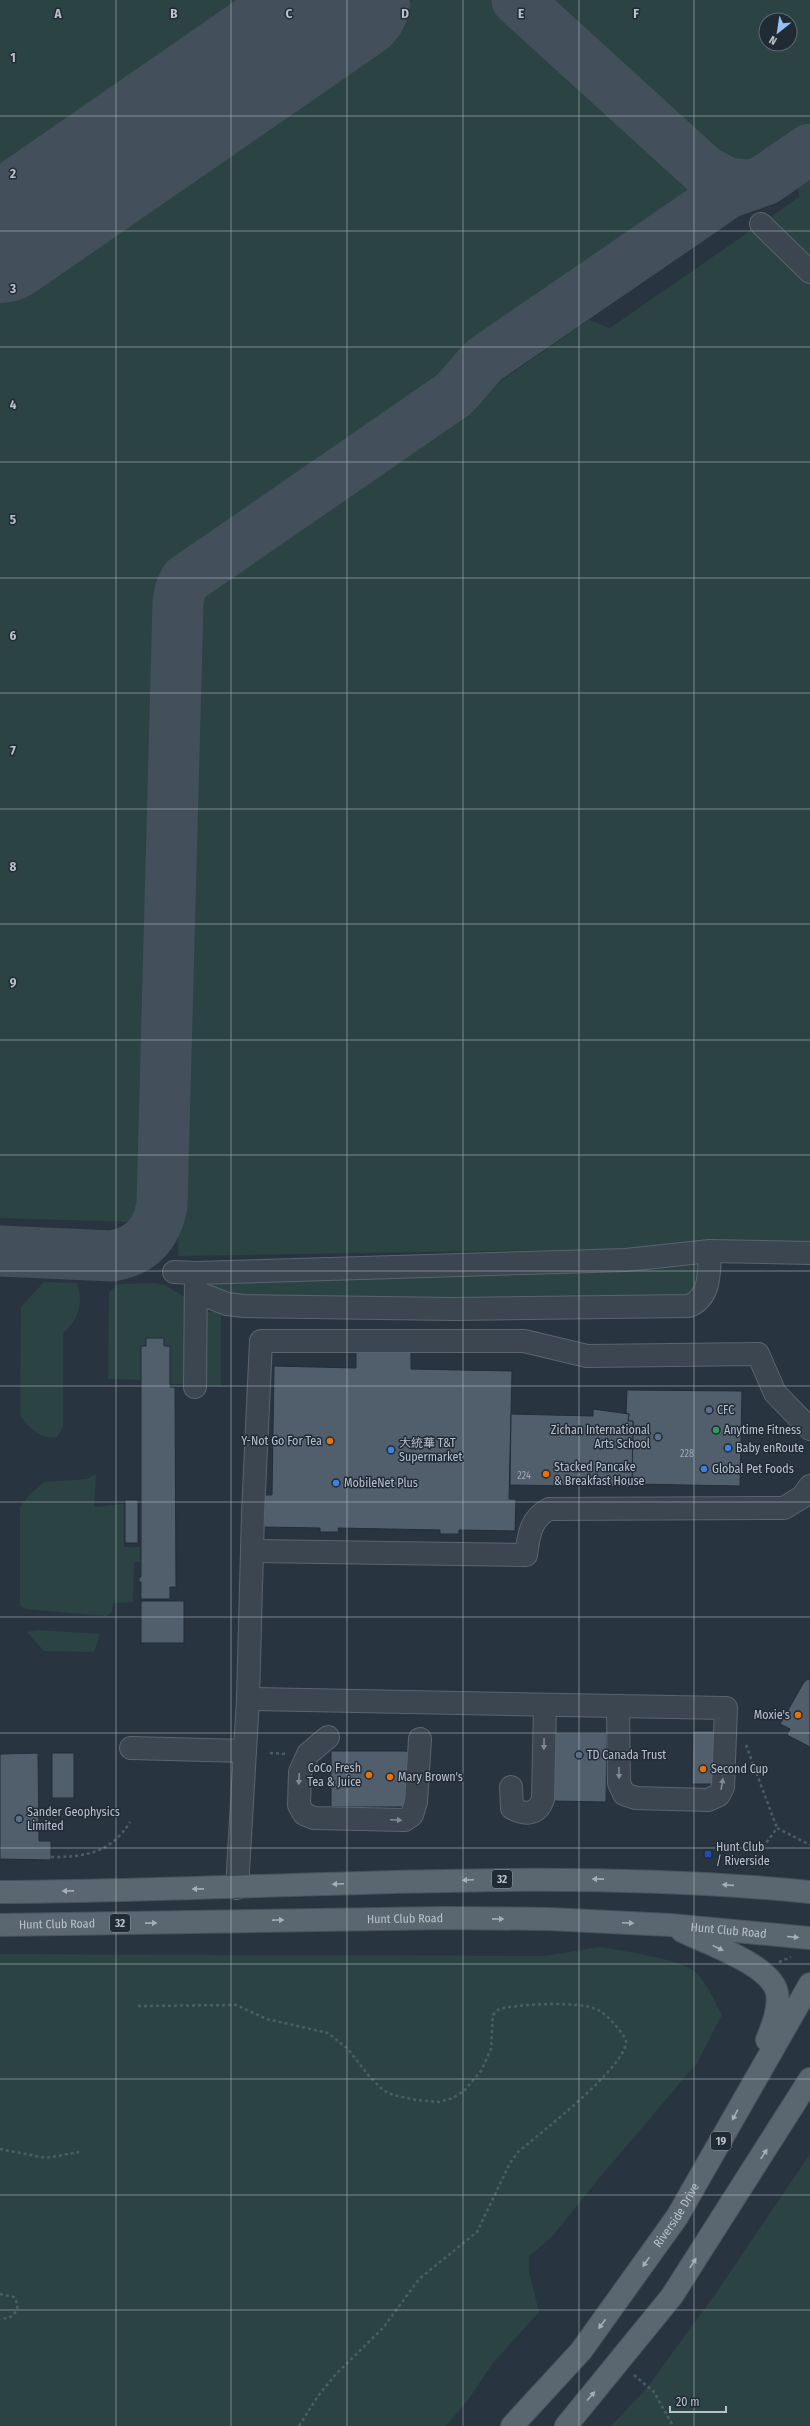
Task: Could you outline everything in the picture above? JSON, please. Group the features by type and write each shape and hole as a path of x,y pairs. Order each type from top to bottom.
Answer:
{"main road":[{"path":"766,1888 810,1876"},
{"name":"32","path":"0,1892 237,1888 482,1879 667,1880 810,1892"},
{"path":"237,1888 239,1921"},
{"name":"Hunt Club Road","path":"0,1925 489,1919 670,1925 804,1947"},
{"path":"670,1925 741,1959 764,1973 775,1986 778,2002 771,2028 748,2091"},
{"name":"Riverside Drive","path":"512,2426 581,2351 625,2293 677,2217 810,1984"},
{"path":"566,2426 620,2363 672,2296 805,2092 810,2079"}],"lane":[{"path":"761,224 810,272"},
{"path":"174,1272 196,1282 227,1304 244,1306 454,1308 689,1306 700,1299 707,1288 710,1251"},
{"path":"196,1282 626,1260 710,1251 810,1253"},
{"path":"195,1387 196,1282"},
{"path":"237,1888 248,1699 252,1551 261,1341 524,1341 587,1356 758,1354 776,1393 810,1429"},
{"path":"252,1551 526,1555 529,1536 534,1520 549,1509 784,1508 802,1497 810,1486"},
{"path":"248,1699 726,1708 723,1787 719,1795 708,1800 636,1798 624,1794 619,1783 618,1706"},
{"path":"511,1787 512,1808 520,1813 532,1813 540,1807 543,1799 545,1704"},
{"path":"328,1737 308,1754 300,1772 299,1805 304,1814 314,1818 405,1820 412,1815 416,1802 420,1739"},
{"path":"131,1748 245,1751"}],"path":[{"path":"743,1738 777,1828 810,1845"},
{"path":"51,1857 65,1857 106,1849 121,1837 130,1822"},
{"path":"756,1856 777,1828"},
{"path":"777,1962 804,1947"},
{"path":"138,2006 236,2005 267,2019 328,2033 348,2049 369,2076 383,2090 393,2095 429,2102 453,2098 474,2082 488,2058 491,2049 492,2020 499,2009 562,2004 589,2006 600,2011 626,2041 624,2052 596,2085 518,2152 510,2163 478,2232 419,2279 383,2328 336,2374 318,2396 299,2426"},
{"path":"0,2149 46,2158 79,2152"},
{"path":"0,2294 14,2297 18,2305 15,2314 11,2318 0,2319"},
{"path":"620,2363 654,2392 673,2426"}],"green space":[{"path":"0,0 285,0 0,198"},
{"path":"413,0 491,0 690,178 688,202 450,367 449,378 164,575 148,1201 128,1222 0,1218 0,283"},
{"path":"540,0 810,0 810,130 769,154 725,164 714,157"},
{"path":"810,165 810,1246 178,1256 190,622 196,601 206,584 589,320 610,328 799,197 797,174"},
{"path":"703,1265 702,1283 689,1300 247,1303 201,1284 290,1278"},
{"path":"44,1282 76,1283 80,1297 80,1304 76,1317 73,1323 63,1333 63,1427 57,1437 45,1437 40,1435 27,1424 20,1415 21,1307"},
{"path":"153,1283 164,1285 187,1298 188,1384 170,1384 170,1346 164,1346 164,1338 146,1346 141,1380 108,1379 109,1292 119,1284"},
{"path":"202,1312 221,1312 221,1386 200,1385"},
{"path":"96,1474 94,1507 124,1504 124,1547 140,1547 140,1562 134,1562 133,1602 113,1603 112,1612 106,1616 26,1609 20,1606 20,1507 30,1494 45,1482 87,1479"},
{"path":"37,1630 100,1634 94,1652 44,1651 27,1632"},
{"path":"600,1947 660,1958 691,1969 701,1978 722,2015 697,2063 601,2176 551,2238 529,2256 529,2272 539,2312 493,2363 468,2400 446,2426 0,2426 0,1954 545,1956"},
{"path":"810,2154 810,2426 611,2426 646,2389 714,2296"}],"building":[{"path":"146,1338 164,1338 164,1346 170,1346 170,1387 175,1387 176,1587 170,1587 170,1599 141,1599 141,1582 139,1582 139,1577 141,1577 141,1346 146,1346"},
{"name":"大統華 T&T Supermarket","path":"356,1345 411,1346 411,1369 512,1371 509,1499 516,1499 515,1531 459,1530 459,1534 440,1534 440,1530 338,1528 339,1532 320,1532 320,1528 264,1527 264,1495 272,1495 274,1366 356,1368"},
{"path":"627,1390 742,1391 740,1486 632,1484 633,1421 628,1421 629,1414 626,1414"},
{"path":"593,1409 629,1414 628,1421 633,1421 632,1484 629,1487 580,1486 580,1483 574,1483 574,1486 510,1485 511,1414 593,1416"},
{"path":"125,1500 138,1500 138,1543 125,1543"},
{"path":"141,1601 184,1601 184,1643 141,1643"},
{"name":"Moxie's","path":"808,1679 810,1680 810,1747 787,1735 790,1729 780,1724 804,1682"},
{"name":"Second Cup","path":"693,1731 714,1731 714,1784 692,1784"},
{"name":"TD Canada Trust","path":"552,1733 607,1733 606,1802 551,1801"},
{"path":"331,1751 406,1751 408,1753 409,1807 331,1807"},
{"name":"Sander Geophysics Limited","path":"38,1753 39,1841 51,1841 51,1860 0,1859 0,1754"},
{"path":"52,1753 74,1753 74,1798 52,1798"}],"taxiway":[{"path":"219,83 339,0"},
{"path":"517,0 706,172 728,183 747,185"},
{"path":"0,1251 112,1256 122,1254 146,1240 152,1233 160,1215 162,1205 178,603 180,591 185,580 453,395 486,359 728,193 765,180 810,149"}],"runway":[{"path":"0,240 347,0"}],"place":[{"name":"CFC","path":"709,1410"},
{"name":"Anytime Fitness","path":"716,1430"},
{"name":"Zichan International Arts School","path":"658,1437"},
{"name":"Y-Not Go For Tea","path":"330,1441"},
{"name":"Baby enRoute","path":"728,1448"},
{"name":"大統華 T&T Supermarket","path":"391,1450"},
{"name":"Global Pet Foods","path":"704,1469"},
{"name":"Stacked Pancake & Breakfast House","path":"546,1474"},
{"name":"MobileNet Plus","path":"336,1483"},
{"name":"Moxie's","path":"798,1715"},
{"name":"TD Canada Trust","path":"579,1755"},
{"name":"Second Cup","path":"703,1769"},
{"name":"CoCo Fresh Tea & Juice","path":"369,1775"},
{"name":"Mary Brown's","path":"390,1777"},
{"name":"Sander Geophysics Limited","path":"19,1819"},
{"name":"Hunt Club / Riverside","path":"708,1854"}]}
